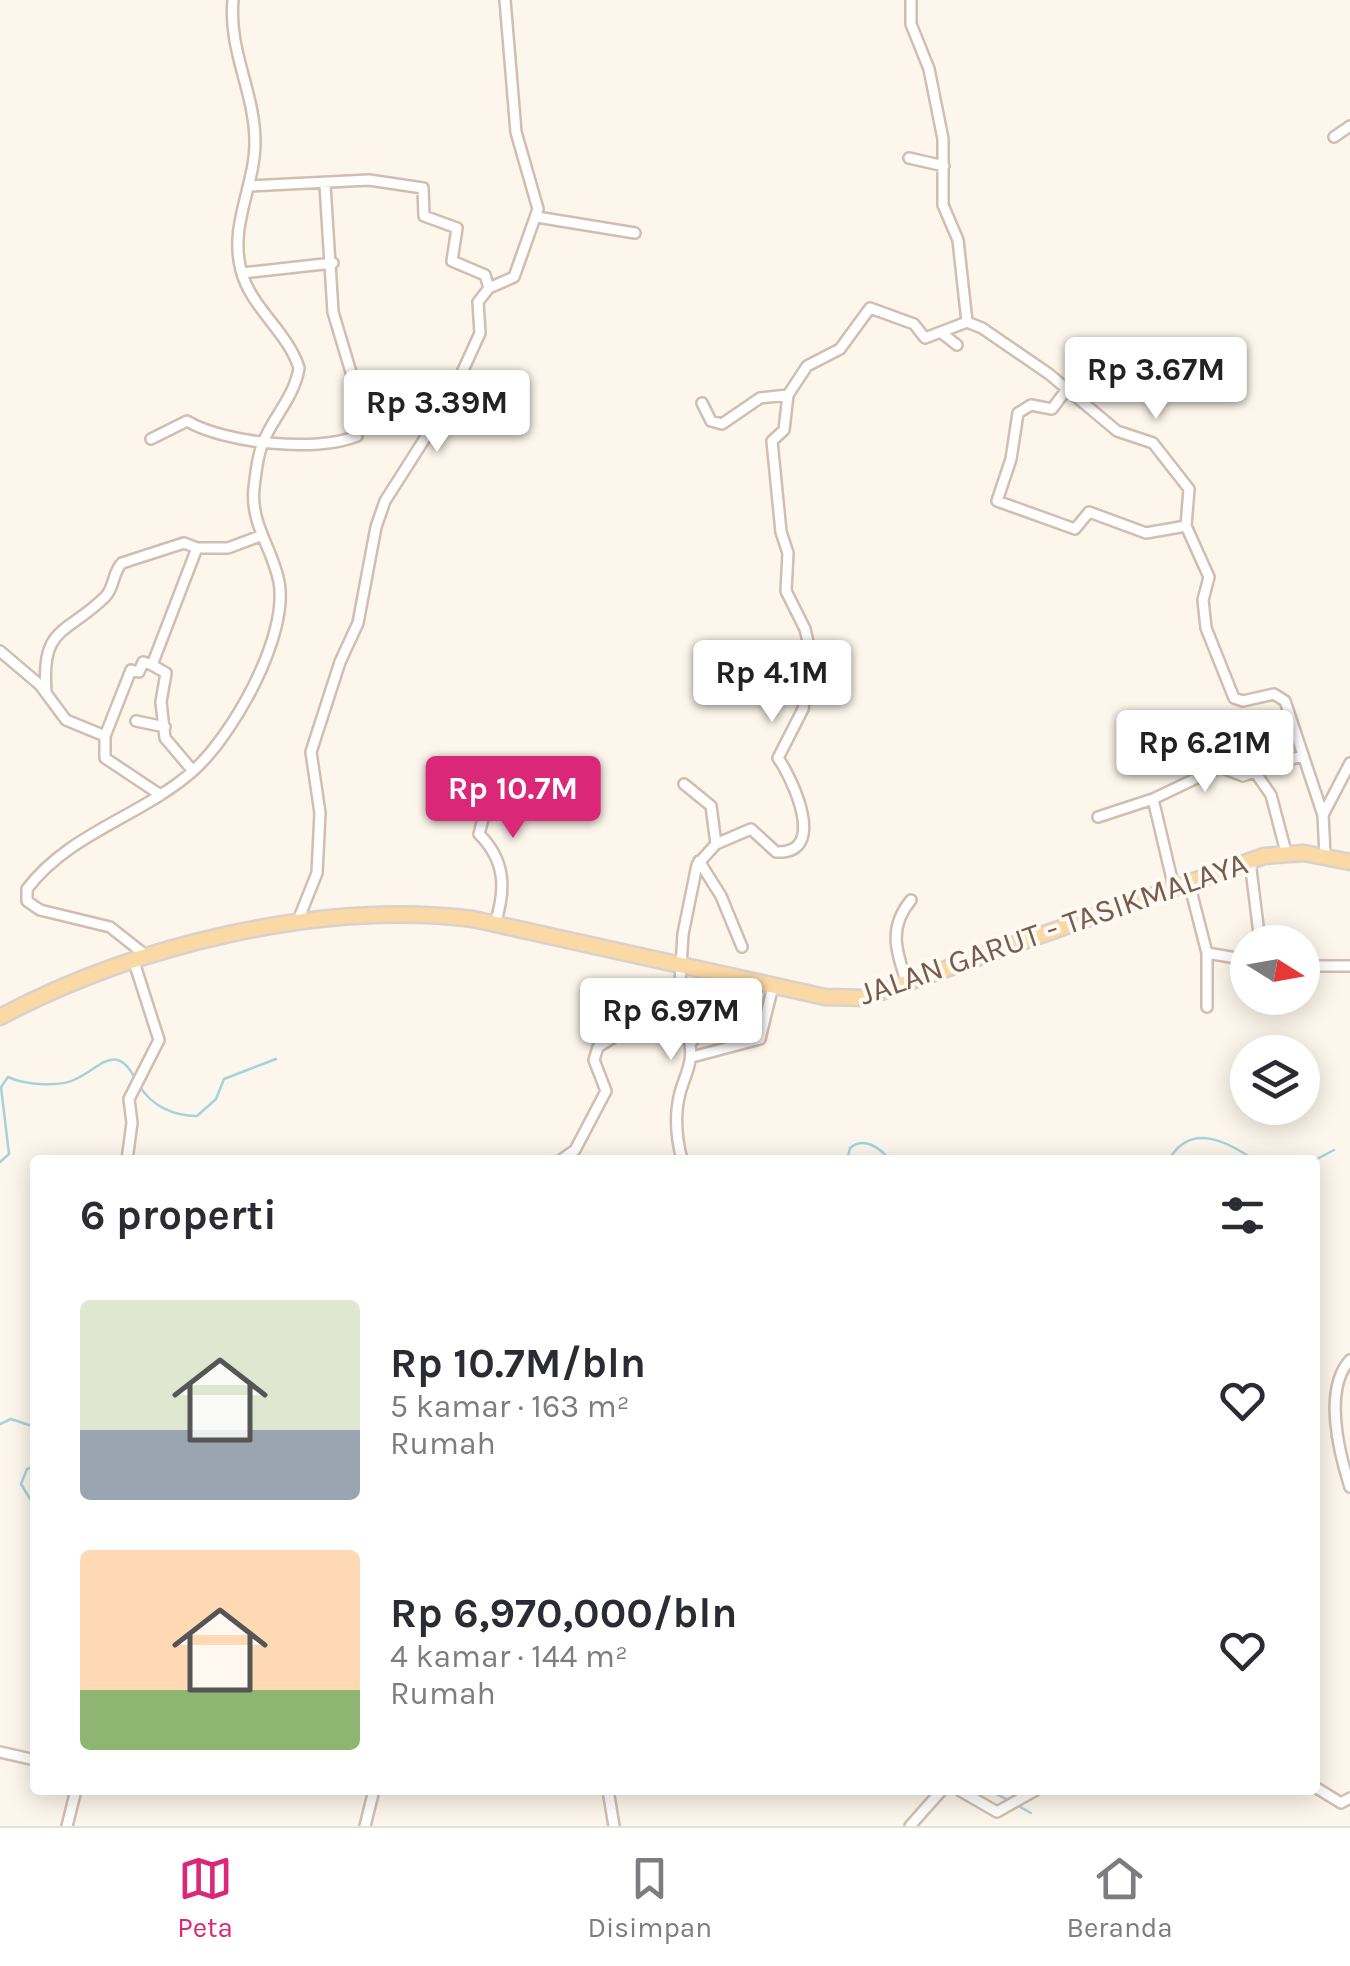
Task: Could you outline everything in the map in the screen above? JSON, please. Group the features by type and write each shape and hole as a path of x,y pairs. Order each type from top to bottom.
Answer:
{"main road":[{"name":"JALAN GARUT - TASIKMALAYA","path":"0,1017 70,983 264,926 425,915 495,924 773,986 856,999 1250,861 1286,852 1325,855 1350,862"}],"street":[{"path":"128,1155 136,1079 158,1040 133,944 110,927 40,910 28,901 27,889 45,867 193,771 216,746 244,701 282,608 279,579 260,536 253,493 264,440 286,404 299,368 242,273 238,235 254,156 254,112 232,47 233,0"},
{"path":"297,923 317,873 320,813 311,752 340,662 358,624 376,527 385,501 458,382 480,333 476,310 488,288 514,276 537,216 516,132 505,0"},
{"path":"911,0 911,24 929,69 944,166 943,204 958,240 967,322"},
{"path":"1334,138 1350,126"},
{"path":"909,158 944,166"},
{"path":"248,186 370,180 425,189 424,216 457,228 452,261 485,275 488,288"},
{"path":"151,439 187,421 212,433 299,446 357,436 353,379 333,312 326,185"},
{"path":"537,216 634,233"},
{"path":"242,273 333,263"},
{"path":"681,1155 676,1129 680,1096 696,1032 681,995 684,928 700,861 716,844 753,828 781,853 795,846 804,826 794,782 778,758 803,709 812,655 805,629 786,590 788,553 780,528 772,441 784,430 788,395 808,366 840,350 870,308 914,324 925,338 967,322 982,328 1067,388 1118,431 1147,439 1158,448 1190,492 1186,526 1209,577 1203,600 1208,635 1234,698 1282,697 1323,815 1325,855"},
{"path":"943,334 957,345"},
{"path":"1067,388 1052,409 1031,405 1018,413 1011,459 997,501 1075,529 1089,512 1146,532 1186,526"},
{"path":"702,403 711,420 722,424 760,398 788,395"},
{"path":"46,691 44,664 48,643 106,597 122,562 184,543 197,548 228,548 260,536"},
{"path":"152,665 197,548"},
{"path":"0,652 46,691 66,720 105,736"},
{"path":"159,794 106,758 102,747 130,671 141,671 143,662 166,673 162,702 167,742 193,771"},
{"path":"136,720 165,727"},
{"path":"1098,818 1153,799 1220,767 1235,776 1301,756"},
{"path":"1323,815 1350,763"},
{"path":"1256,772 1270,795 1286,852"},
{"path":"684,784 708,801 716,844"},
{"path":"464,792 487,804 480,834 495,849 504,892 495,924"},
{"path":"1153,799 1207,953 1207,1007"},
{"path":"700,861 721,896 742,947"},
{"path":"1250,861 1258,925"},
{"path":"907,984 894,935 899,916 911,900"},
{"path":"133,944 135,961"},
{"path":"1207,953 1230,957"},
{"path":"1320,966 1350,966"},
{"path":"692,1058 760,1039 773,986"},
{"path":"568,1155 575,1150 606,1092 594,1060 598,1047 681,995"},
{"path":"1350,1360 1340,1376 1337,1424 1350,1487"},
{"path":"0,1752 30,1759"},
{"path":"1320,1790 1340,1802 1350,1798"},
{"path":"68,1826 75,1795"},
{"path":"365,1826 373,1795"},
{"path":"609,1795 614,1826"},
{"path":"910,1826 938,1795"},
{"path":"967,1795 995,1812 1028,1795"}],"waterway":[{"path":"0,1162 9,1154 1,1087 8,1077 33,1083 62,1083 115,1059 128,1067 135,1078"},
{"path":"139,1085 164,1108 197,1116 216,1099 224,1079 276,1059"},
{"path":"1173,1155 1187,1141 1198,1138 1221,1142 1246,1155"},
{"path":"848,1155 850,1148 861,1143 885,1155"},
{"path":"1320,1157 1334,1150"},
{"path":"0,1424 11,1419 30,1425"},
{"path":"30,1468 21,1484 30,1499"},
{"path":"998,1795 1008,1800"},
{"path":"1015,1804 1031,1813"}]}
